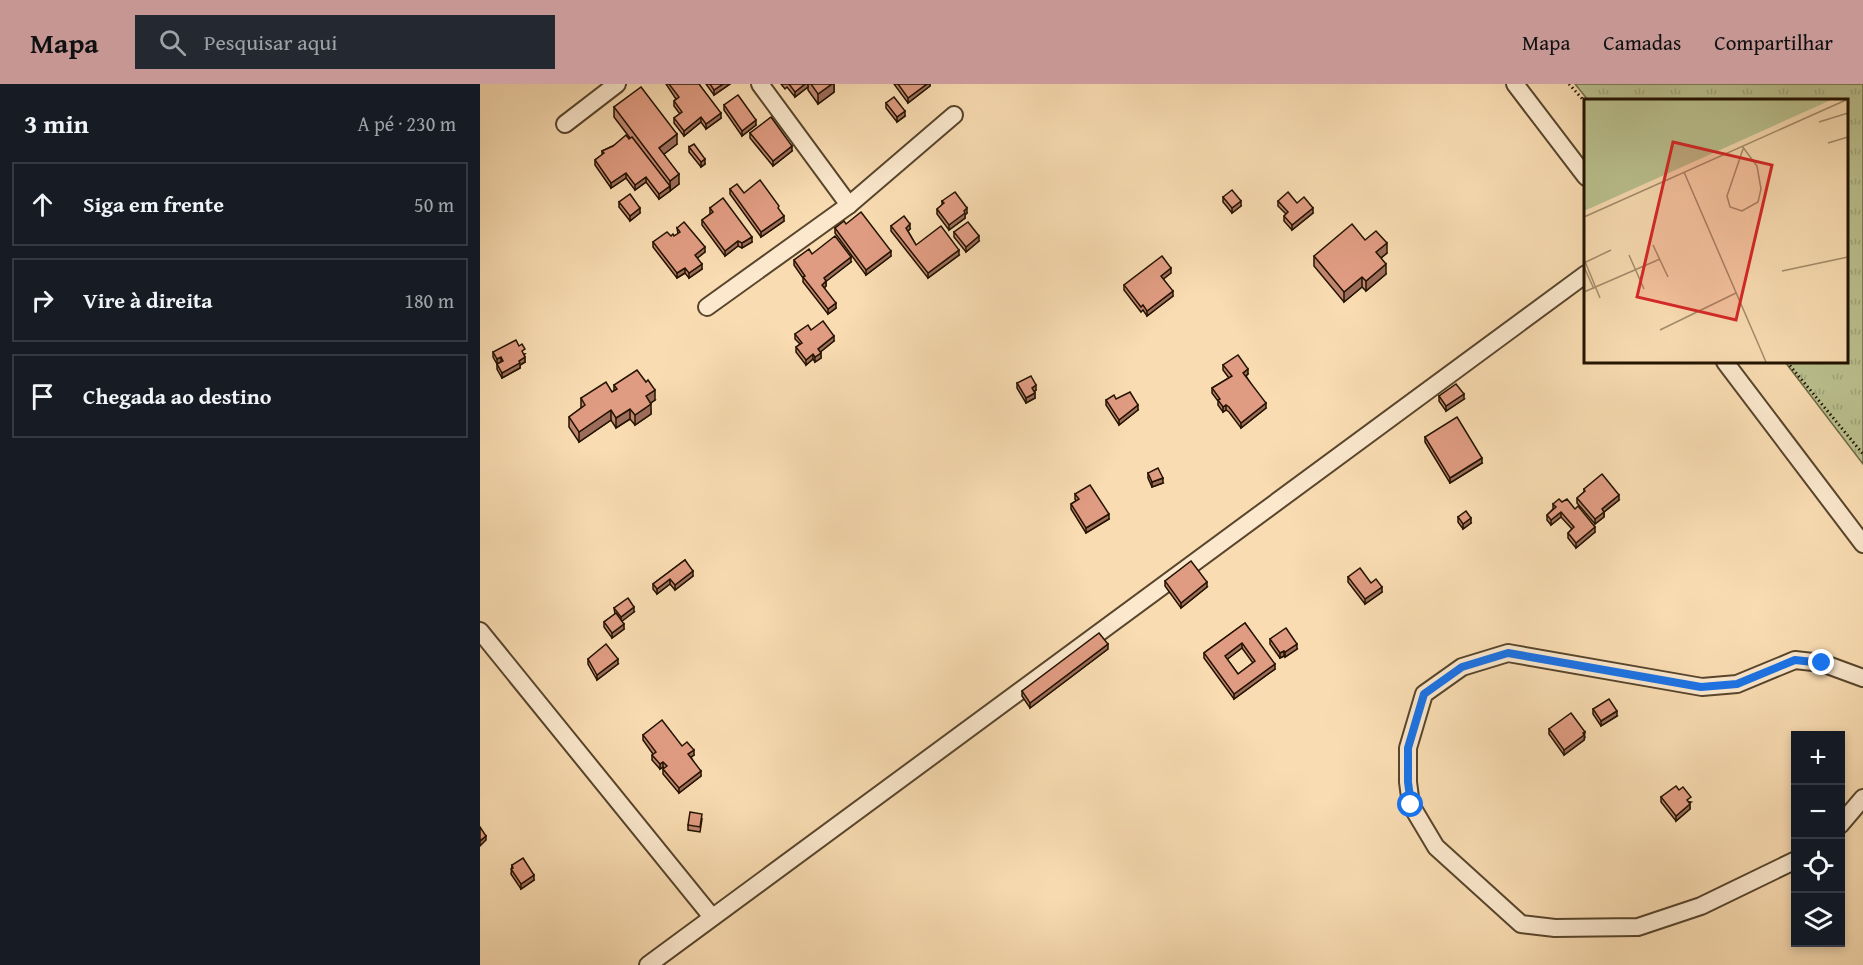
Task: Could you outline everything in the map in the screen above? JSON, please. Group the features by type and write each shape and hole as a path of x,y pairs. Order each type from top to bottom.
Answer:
{"street":[{"path":"564,124 617,84"},
{"path":"760,84 849,205"},
{"path":"1515,84 1584,174"},
{"path":"707,307 849,205 954,116"},
{"path":"648,965 1584,275"},
{"path":"1726,363 1863,544"},
{"path":"480,631 712,917"},
{"path":"1791,862 1701,906 1638,927 1555,928 1521,924 1436,847 1411,805 1408,748 1424,694 1462,667 1508,653 1701,687 1737,684 1795,660 1822,663 1863,678"},
{"path":"1845,819 1863,798"}],"path":[{"path":"1569,84 1584,101"},
{"path":"1788,363 1863,454"}],"green space":[{"path":"1575,84 1863,84 1863,464 1786,363 1848,363 1848,99 1587,99"}],"building":[{"path":"669,84 699,84 721,113 706,124 701,117 684,131 674,118 682,112 674,101 679,97"},
{"path":"710,84 723,84 714,90"},
{"path":"789,84 805,84 795,92"},
{"path":"811,84 832,84 818,94"},
{"path":"898,84 927,84 908,98"},
{"path":"641,87 677,134 659,148 679,174 670,181 614,107"},
{"path":"738,95 756,120 742,131 724,105"},
{"path":"894,97 905,111 897,117 886,103"},
{"path":"771,117 792,146 773,161 750,133"},
{"path":"626,135 629,139 632,137 670,186 659,194 646,177 635,185 626,173 611,183 595,160 604,153 602,151 613,146"},
{"path":"694,144 705,159 701,162 689,147"},
{"path":"760,180 784,216 761,232 730,189 737,184 744,193"},
{"path":"1232,190 1241,201 1232,208 1223,197"},
{"path":"955,192 967,208 965,213 949,225 937,209 944,203 942,201"},
{"path":"1288,192 1297,203 1304,197 1313,208 1292,225 1284,216 1288,212 1278,201"},
{"path":"630,194 640,208 630,216 619,202"},
{"path":"723,198 752,237 742,243 738,241 725,251 702,220 713,212 710,208"},
{"path":"861,212 891,251 866,270 835,228 844,221 846,224"},
{"path":"904,216 910,224 906,228 916,245 941,226 959,250 928,273 891,226"},
{"path":"684,222 705,247 695,255 702,264 689,273 685,268 677,273 653,242 667,232 674,236 680,232 677,228"},
{"path":"968,222 979,236 966,247 954,232"},
{"path":"1352,224 1365,240 1376,231 1387,243 1376,252 1386,264 1366,281 1362,277 1344,292 1314,256"},
{"path":"835,236 851,257 824,278 826,281 822,285 836,303 828,309 803,277 805,276 794,260 809,249 812,254"},
{"path":"1162,256 1171,268 1161,276 1173,291 1147,311 1143,305 1141,307 1124,285"},
{"path":"823,321 834,336 818,349 821,353 815,357 813,354 806,360 796,347 802,343 795,334 808,325 811,330"},
{"path":"516,340 519,346 522,344 525,349 522,351 525,357 519,361 520,363 502,373 497,364 503,361 501,357 497,359 493,352"},
{"path":"1238,355 1248,369 1243,373 1266,403 1241,423 1229,407 1226,405 1223,407 1212,388 1232,376 1223,365"},
{"path":"637,370 655,390 646,396 651,404 635,415 630,409 616,418 611,410 579,432 569,417 585,405 581,398 606,382 612,392 617,389 614,385"},
{"path":"1031,376 1036,385 1032,388 1035,393 1026,398 1017,383"},
{"path":"1456,384 1464,394 1446,406 1439,396"},
{"path":"1130,392 1138,405 1119,420 1106,400 1114,395 1116,399"},
{"path":"1457,417 1482,458 1450,478 1425,437"},
{"path":"1158,468 1163,478 1152,482 1148,473"},
{"path":"1602,474 1619,495 1602,509 1604,512 1595,519 1577,498"},
{"path":"1090,485 1109,514 1086,528 1071,504 1079,499 1075,494"},
{"path":"1559,499 1562,502 1567,499 1575,509 1578,506 1595,527 1576,543 1568,533 1574,527 1561,512 1551,520 1547,515 1556,507 1553,504"},
{"path":"1466,511 1471,518 1463,524 1458,517"},
{"path":"685,560 693,571 675,585 670,579 657,589 653,584"},
{"path":"1191,561 1207,582 1181,603 1165,581"},
{"path":"1360,568 1371,583 1376,579 1382,587 1365,599 1348,577"},
{"path":"628,598 634,607 621,617 614,608"},
{"path":"616,613 624,624 612,633 604,622"},
{"path":"1245,623 1275,664 1234,694 1204,653","holes":["1242,643 1255,661 1238,674 1225,656"]},
{"path":"1286,628 1297,644 1280,653 1270,639"},
{"path":"1099,633 1108,644 1030,703 1022,691"},
{"path":"606,644 618,659 597,675 588,659"},
{"path":"1609,699 1617,711 1601,721 1593,709"},
{"path":"1571,713 1585,732 1564,750 1549,729"},
{"path":"662,720 682,746 687,742 694,750 688,754 701,771 679,788 663,769 667,766 663,762 660,764 652,755 656,752 643,735"},
{"path":"1676,786 1679,790 1683,787 1691,797 1687,800 1690,804 1676,816 1661,797"},
{"path":"690,812 702,814 700,827 688,825"},
{"path":"480,827 486,836 480,841"},
{"path":"523,858 534,875 521,884 511,869 512,865"}],"route":[{"path":"1411,805 1408,748 1424,694 1462,667 1508,653 1701,687 1737,684 1795,660 1822,663"}]}
